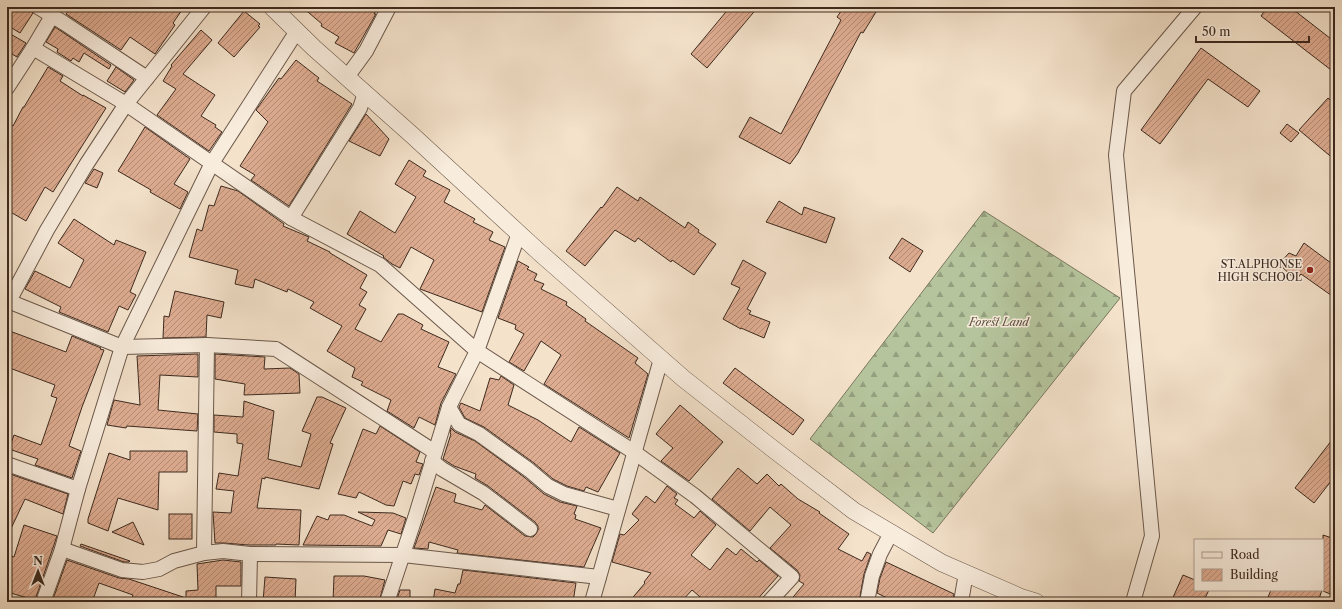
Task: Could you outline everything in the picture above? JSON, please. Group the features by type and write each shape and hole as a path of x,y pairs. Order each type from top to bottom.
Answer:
{"street":[{"path":"38,7 147,78"},
{"path":"204,7 126,104 86,165 47,230 8,303 122,347 207,345 276,349 434,457 442,469 482,493 530,529"},
{"path":"272,7 519,233 684,379 848,506 942,563 1020,597 1036,602"},
{"path":"347,77 366,52 389,7"},
{"path":"1133,602 1152,536 1116,155 1124,91 1195,7"},
{"path":"7,86 33,48 52,16"},
{"path":"44,602 62,549 78,489 122,347 212,163 297,31"},
{"path":"33,48 126,104 291,218 380,265 477,351 634,452 696,496 792,577 769,602"},
{"path":"291,218 360,108 365,93"},
{"path":"387,602 449,407 477,351 519,233"},
{"path":"204,553 207,345"},
{"path":"595,600 599,577 661,359"},
{"path":"449,407 459,424 479,434 529,470 548,486 564,494 618,509"},
{"path":"7,464 78,489"},
{"path":"867,602 872,576 880,554 891,533"},
{"path":"62,549 122,570 143,572 159,569 174,561 204,553 223,551 250,554 403,555 599,577"},
{"path":"249,602 250,554"},
{"path":"961,602 966,573"}],"green space":[{"name":"Forest Land","path":"984,211 1120,298 933,533 810,439"}],"building":[{"path":"7,7 26,7 33,13 20,33 7,25"},
{"path":"71,7 184,7 173,23 175,25 155,54 130,37 121,50 66,14"},
{"path":"302,7 378,7 374,14 376,14 354,53 335,43 339,37 321,26 322,24"},
{"path":"730,7 758,7 707,68 691,54"},
{"path":"844,7 879,7 863,33 861,32 798,153 790,164 739,137 750,117 781,134 841,20 837,17"},
{"path":"1267,7 1290,7 1335,42 1335,73 1261,16"},
{"path":"244,11 260,24 258,26 260,27 234,57 218,43"},
{"path":"55,27 111,65 109,69 84,53 79,62 73,58 71,61 57,52 58,49 46,42"},
{"path":"201,30 212,40 183,74 215,95 201,116 216,125 215,127 222,132 209,151 157,115 176,89 163,81 172,66 171,65"},
{"path":"7,32 26,43 17,57 7,51"},
{"path":"1201,48 1260,91 1248,107 1208,79 1160,144 1141,130"},
{"path":"296,60 319,78 317,81 352,104 289,206 251,180 255,175 240,166 268,122 256,110 279,78 281,79"},
{"path":"48,67 63,76 60,81 83,96 106,108 53,192 45,187 26,221 7,210 7,131 10,124 13,126"},
{"path":"116,67 134,80 125,92 107,81"},
{"path":"1328,98 1335,104 1335,160 1299,130"},
{"path":"366,114 389,139 380,156 349,141"},
{"path":"1287,124 1299,133 1291,142 1280,133"},
{"path":"145,127 190,159 174,184 188,192 180,209 118,171"},
{"path":"409,160 426,171 423,176 450,190 444,202 475,219 473,222 493,232 489,240 505,247 482,312 420,289 434,260 411,247 400,268 392,264 383,257 384,256 347,234 360,211 395,233 416,197 395,184"},
{"path":"94,169 103,173 97,188 85,183"},
{"path":"221,186 238,191 284,224 283,226 309,237 307,241 330,252 367,275 360,288 367,292 359,305 366,309 355,329 381,342 398,314 403,314 423,325 421,329 449,342 438,367 456,374 441,403 435,425 419,417 414,428 387,411 391,400 361,385 363,382 352,377 355,368 327,351 342,326 310,308 314,302 288,289 287,292 255,279 253,288 235,284 238,270 189,257 197,229 202,231 209,205 214,206"},
{"path":"617,187 638,201 640,197 685,228 688,222 699,230 698,232 716,244 694,275 672,260 671,262 638,238 635,242 615,230 585,266 566,251 601,207 602,208"},
{"path":"779,201 802,215 804,207 835,218 826,243 766,222"},
{"path":"74,219 114,245 116,240 146,252 130,292 136,295 128,310 119,306 108,332 59,312 61,307 25,289 35,271 70,288 84,260 58,243"},
{"path":"902,238 923,251 910,272 889,258"},
{"name":"ST.ALPHONSE HIGH SCHOOL","path":"1304,243 1335,266 1335,298 1301,274 1296,280 1279,264 1289,253 1296,256"},
{"path":"743,260 766,273 747,309 751,311 749,314 770,322 764,338 741,329 723,319 740,288 731,284"},
{"path":"518,261 529,267 527,269 537,274 534,280 544,284 541,289 567,302 566,305 586,319 585,321 638,358 635,363 648,374 629,438 544,384 561,355 541,341 524,371 509,362 524,334 515,329 516,325 498,318"},
{"path":"175,291 224,302 221,318 207,315 206,337 163,338 164,316 169,317"},
{"path":"7,330 66,352 72,336 104,350 69,446 81,451 72,478 35,465 38,459 9,449 14,435 41,445 57,398 51,396 55,385 7,367"},
{"path":"198,354 198,377 160,375 158,410 198,414 197,431 127,426 126,428 107,425 114,400 140,405 137,356"},
{"path":"215,354 265,357 264,369 290,368 299,374 300,393 244,395 245,384 215,379"},
{"path":"735,368 804,420 793,435 723,383"},
{"path":"501,376 514,385 508,405 538,420 571,442 579,427 620,453 598,492 586,487 584,491 567,486 553,479 534,463 484,427 465,418 459,407 461,403 480,411 490,378 499,380"},
{"path":"317,397 322,397 346,408 330,443 333,444 319,489 265,477 265,479 262,478 257,508 301,510 299,545 248,545 215,543 213,512 231,513 234,491 216,489 219,473 238,476 243,444 237,443 237,434 214,432 214,415 243,417 244,401 274,411 268,459 301,467 311,434 302,431"},
{"path":"680,405 723,442 689,481 661,461 673,448 656,434"},
{"path":"380,426 420,452 416,462 423,464 419,475 415,474 411,484 403,481 394,506 386,505 359,492 356,498 338,494 363,429 376,434"},
{"path":"451,428 455,432 475,441 524,477 544,494 560,502 577,506 574,514 576,515 575,519 601,528 584,567 457,553 458,550 429,542 428,549 414,548 436,487 456,494 454,502 482,510 485,505 525,536 533,537 538,530 538,526 535,522 488,486 475,478 476,474 454,466 443,459 451,434"},
{"path":"1335,436 1335,476 1314,503 1295,488"},
{"path":"130,451 187,451 187,472 159,472 158,510 118,498 108,531 88,523 109,453 130,460"},
{"path":"738,468 757,484 767,474 779,486 781,484 798,499 820,512 819,513 849,534 838,549 862,561 867,552 871,554 864,574 859,602 789,602 804,584 799,581 800,575 797,570 770,548 791,525 770,507 750,531 712,499"},
{"path":"7,473 68,494 63,514 25,499 7,537"},
{"path":"667,486 677,494 674,498 678,500 675,504 694,518 700,511 716,525 691,555 710,570 727,548 736,555 741,549 757,562 759,560 778,576 755,602 706,602 692,590 681,602 629,602 645,583 644,582 651,573 612,562 620,534 624,535 639,520 632,514 646,496 655,503"},
{"path":"358,512 393,513 406,518 401,534 388,530 381,546 303,545 317,516 328,520 330,515 344,515 372,526 375,520"},
{"path":"169,514 192,514 192,539 169,539"},
{"path":"133,522 144,545 112,532"},
{"path":"24,525 57,536 35,600 7,592 7,555 14,557"},
{"path":"1323,535 1335,539 1335,596 1323,591"},
{"path":"81,544 130,561 124,562 80,546"},
{"path":"67,560 119,578 129,579 186,598 186,591 198,590 197,564 223,560 241,562 241,586 216,586 216,602 131,602 133,595 99,583 92,602 52,602"},
{"path":"886,562 954,594 953,602 895,602 877,593 880,578"},
{"path":"463,570 576,583 573,602 433,602 435,589 455,593 458,584 460,584"},
{"path":"1183,575 1194,580 1194,591 1208,591 1203,602 1171,602"},
{"path":"334,576 364,576 385,580 379,602 333,602"},
{"path":"265,577 296,579 295,602 263,602"},
{"path":"400,590 410,590 410,602 396,602"},
{"path":"1271,591 1322,591 1318,602 1266,602"}],"place":[{"name":"ST.ALPHONSE HIGH SCHOOL","path":"1310,270"}]}
